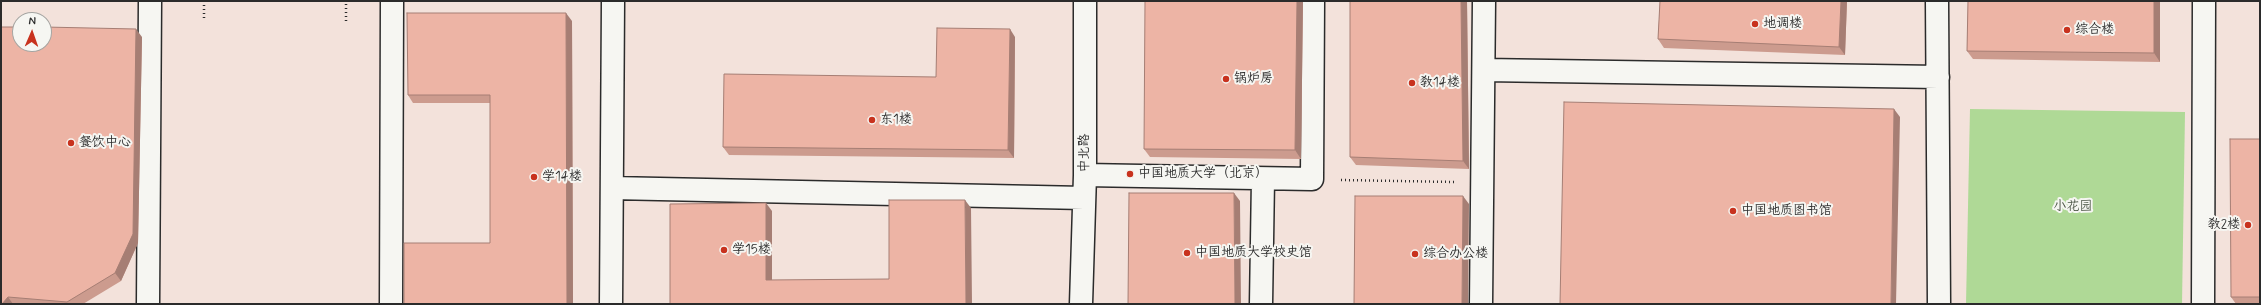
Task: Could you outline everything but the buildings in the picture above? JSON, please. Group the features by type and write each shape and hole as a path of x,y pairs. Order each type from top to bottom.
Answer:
{"street":[{"path":"148,304 150,1"},
{"path":"391,304 392,1"},
{"path":"611,304 613,1"},
{"name":"中北路","path":"1081,304 1085,175 1085,1"},
{"path":"1085,175 1312,179 1313,1"},
{"path":"1481,304 1484,1"},
{"path":"1937,1 1939,304"},
{"path":"2203,304 2204,1"},
{"path":"1484,70 1938,77"},
{"path":"1262,304 1263,179"},
{"path":"612,188 1084,198"}],"path":[{"path":"204,1 204,19"},
{"path":"346,1 346,21"},
{"path":"1312,179 1483,182"}],"shaded area":[{"name":"中国地质大学（北京）","path":"1,1 2260,1 2260,304 1,304"}],"green space":[{"name":"小花园","path":"1970,109 2185,112 2182,304 1966,304"}],"place":[{"name":"地调楼","path":"1755,24"},
{"name":"综合楼","path":"2067,30"},
{"name":"锅炉房","path":"1226,79"},
{"name":"教14楼","path":"1412,83"},
{"name":"东1楼","path":"872,120"},
{"name":"餐饮中心","path":"71,143"},
{"name":"中国地质大学（北京）","path":"1130,174"},
{"name":"学14楼","path":"534,177"},
{"name":"中国地质图书馆","path":"1733,211"},
{"name":"教2楼","path":"2248,225"},
{"name":"学15楼","path":"724,250"},
{"name":"中国地质大学校史馆","path":"1187,253"},
{"name":"综合办公楼","path":"1415,254"}]}
